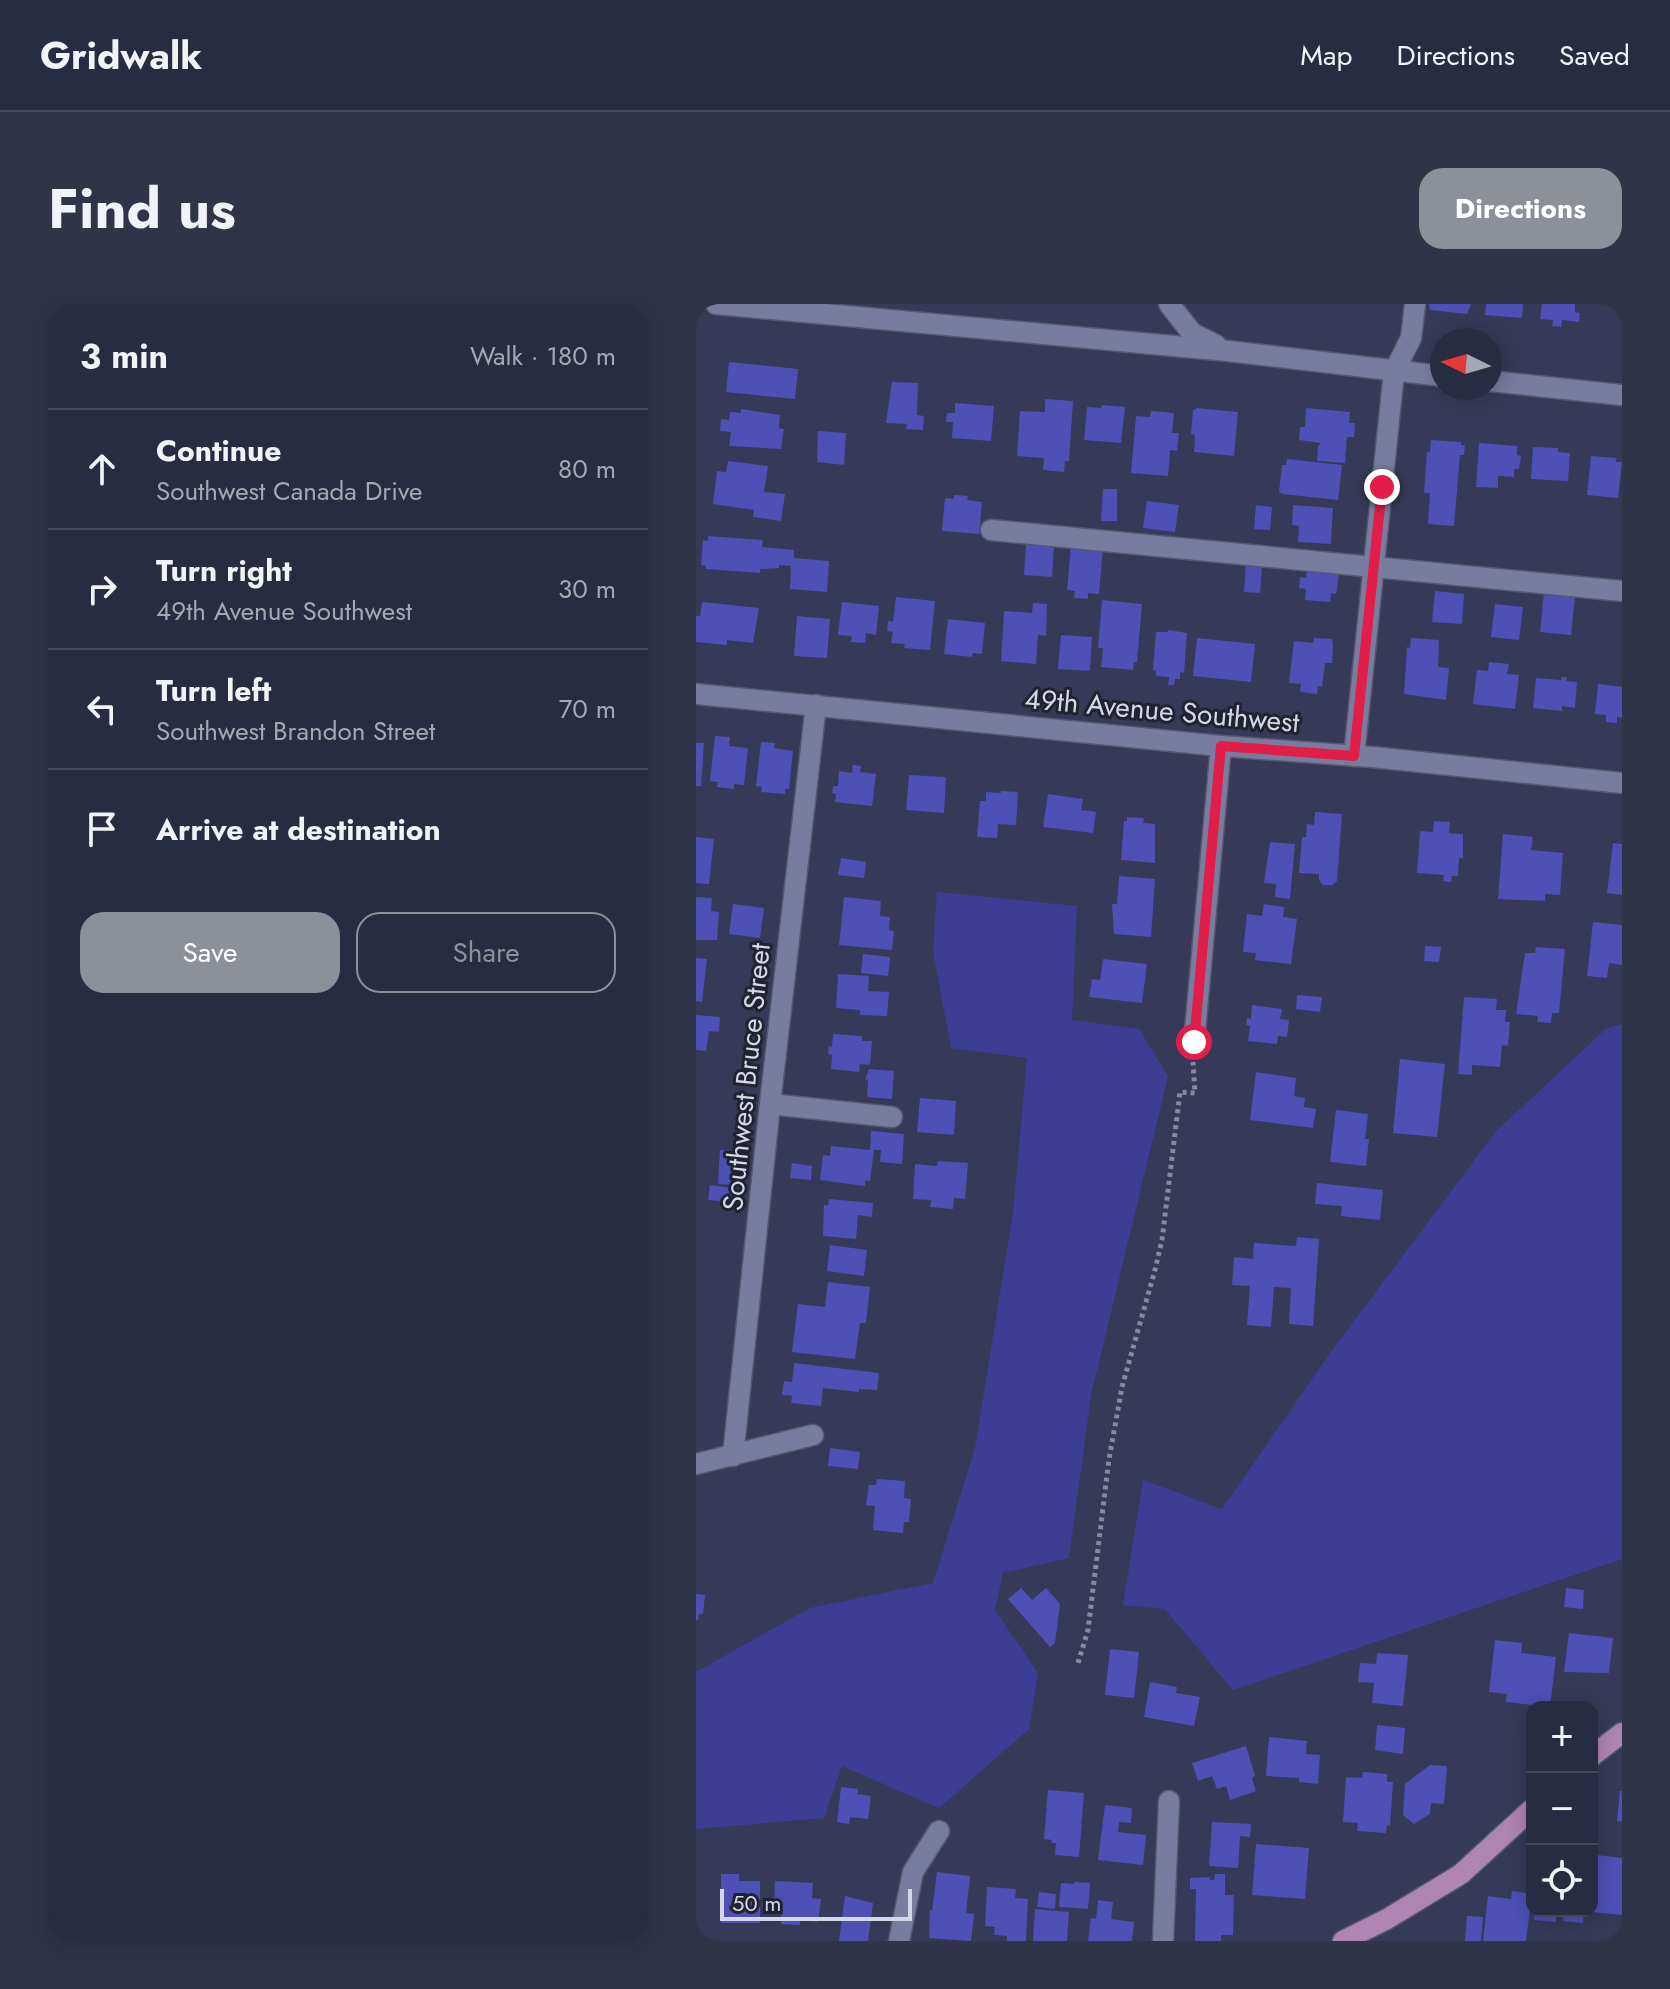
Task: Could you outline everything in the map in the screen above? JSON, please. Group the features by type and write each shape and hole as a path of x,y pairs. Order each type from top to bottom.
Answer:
{"main road":[{"path":"1598,1751 1622,1733"},
{"path":"1343,1941 1387,1919 1461,1874 1526,1814"}],"street":[{"path":"716,304 1228,351 1430,375"},
{"path":"1169,304 1192,333 1228,351"},
{"path":"1354,756 1394,372 1411,338 1415,304"},
{"path":"1502,382 1622,395"},
{"path":"991,530 1622,591"},
{"name":"49th Avenue Southwest","path":"696,694 1622,783"},
{"name":"Southwest Bruce Street","path":"733,1456 816,705"},
{"path":"1193,1048 1221,746"},
{"path":"770,1104 892,1117"},
{"path":"696,1464 813,1435"},
{"path":"1163,1941 1170,1834 1169,1801"},
{"path":"899,1941 913,1872 939,1831"}],"path":[{"path":"1078,1663 1088,1630 1109,1459 1122,1387 1162,1240 1180,1092 1195,1093 1193,1048"}],"shaded area":[{"path":"937,892 1077,906 1072,1020 1139,1029 1168,1076 1091,1395 1069,1558 1003,1573 995,1610 1038,1673 1029,1729 939,1808 842,1766 824,1818 696,1829 696,1672 810,1608 933,1583 975,1448 1013,1213 1027,1058 951,1048 933,951"},
{"path":"1622,1024 1622,1559 1233,1690 1165,1609 1123,1605 1143,1480 1222,1509 1330,1353 1496,1131 1607,1028"}],"building":[{"path":"1429,304 1471,304 1467,314 1430,310"},
{"path":"1486,304 1523,304 1522,318 1485,315"},
{"path":"1542,304 1575,304 1575,312 1580,313 1579,322 1562,320 1561,327 1552,326 1553,320 1540,319"},
{"path":"729,362 798,369 795,399 726,392"},
{"path":"892,382 918,383 917,415 924,416 923,430 906,429 907,424 886,423"},
{"path":"1045,399 1073,401 1069,461 1065,461 1064,472 1043,470 1044,458 1017,456 1020,411 1045,412"},
{"path":"955,403 994,406 991,441 952,438 953,422 946,422 947,413 955,413"},
{"path":"1102,405 1125,407 1121,443 1084,440 1087,407 1101,408"},
{"path":"1306,408 1350,412 1349,423 1355,423 1354,437 1347,437 1345,463 1317,461 1321,443 1299,440 1300,427 1305,427"},
{"path":"741,409 780,415 779,428 784,429 781,449 729,446 731,432 720,431 721,419 729,420 730,412 741,413"},
{"path":"1193,410 1238,412 1234,456 1194,452 1195,435 1191,434"},
{"path":"1151,411 1174,413 1172,433 1179,433 1177,451 1170,450 1168,476 1131,473 1136,416 1150,417"},
{"path":"818,431 846,433 844,465 817,462"},
{"path":"1431,440 1465,445 1464,455 1460,455 1454,526 1428,524 1430,493 1424,493"},
{"path":"1479,443 1517,446 1517,455 1521,456 1519,469 1514,469 1514,477 1498,476 1498,488 1476,487"},
{"path":"1533,447 1558,448 1558,452 1570,453 1568,481 1531,479"},
{"path":"1591,456 1616,458 1616,462 1622,462 1618,498 1587,495"},
{"path":"1287,459 1342,465 1338,500 1279,492 1282,465 1286,465"},
{"path":"728,461 768,466 764,492 785,494 781,521 753,517 754,510 713,504 717,471 726,472"},
{"path":"1103,489 1117,489 1117,521 1101,521"},
{"path":"954,495 968,496 967,500 982,502 979,534 942,531 945,498 954,499"},
{"path":"1147,501 1179,505 1175,532 1143,528"},
{"path":"1256,505 1272,507 1270,530 1254,529"},
{"path":"1293,505 1333,508 1331,544 1298,542 1299,526 1292,525"},
{"path":"708,536 763,540 762,547 794,550 794,558 829,561 827,592 790,589 791,566 760,569 760,573 706,569 701,565 703,540 708,541"},
{"path":"1026,543 1054,546 1052,577 1024,575"},
{"path":"1071,545 1103,547 1099,594 1088,593 1088,599 1074,598 1075,591 1067,590"},
{"path":"1246,565 1262,566 1260,593 1244,592"},
{"path":"1307,570 1339,574 1336,594 1331,593 1330,602 1305,600 1306,589 1299,588 1300,577 1306,578"},
{"path":"1435,591 1464,594 1462,624 1432,622"},
{"path":"1544,593 1575,596 1571,635 1540,632"},
{"path":"896,597 935,601 930,650 904,648 905,644 891,643 893,632 887,631 888,621 893,622"},
{"path":"1102,600 1142,604 1137,662 1134,662 1133,670 1101,667 1103,648 1098,648"},
{"path":"702,602 759,608 753,643 727,640 727,645 696,642 696,616 700,616"},
{"path":"842,602 879,606 876,635 866,633 865,643 851,642 852,636 838,635"},
{"path":"1033,603 1047,604 1046,636 1038,635 1036,664 1001,661 1004,611 1032,613"},
{"path":"1495,604 1523,607 1519,640 1491,637"},
{"path":"797,616 830,619 827,658 794,656"},
{"path":"948,619 985,623 982,654 973,653 972,657 944,654"},
{"path":"1156,632 1187,633 1184,673 1180,672 1180,679 1175,679 1174,685 1168,685 1169,677 1156,676 1153,670"},
{"path":"1061,635 1092,637 1090,671 1058,669"},
{"path":"1197,638 1255,644 1251,682 1193,676"},
{"path":"1314,638 1332,639 1333,645 1332,663 1325,663 1322,687 1318,686 1317,694 1300,692 1301,684 1289,683 1294,641 1313,643"},
{"path":"1411,638 1439,640 1438,667 1449,668 1446,700 1404,694 1407,647 1410,648"},
{"path":"1489,662 1509,664 1507,674 1519,675 1515,709 1473,704 1477,670 1488,671"},
{"path":"1567,677 1566,681 1577,682 1575,708 1562,706 1562,711 1533,708 1536,678 1561,680"},
{"path":"1598,684 1622,687 1622,718 1617,717 1617,723 1606,722 1606,715 1595,714"},
{"path":"715,736 730,737 729,746 748,748 744,785 734,784 734,789 717,787 718,782 710,781"},
{"path":"761,742 775,743 774,748 793,751 789,789 785,789 785,794 761,792 762,787 756,786"},
{"path":"696,743 704,743 701,786 696,786"},
{"path":"853,765 861,766 860,772 876,774 872,806 835,802 836,794 832,793 833,786 838,786 839,771 852,773"},
{"path":"909,775 946,777 944,813 906,810"},
{"path":"986,792 1018,792 1016,825 998,824 997,838 977,837 980,801 986,801"},
{"path":"1048,794 1083,799 1081,810 1096,812 1093,833 1043,827"},
{"path":"1315,812 1342,814 1337,881 1332,885 1323,885 1319,874 1299,873 1302,837 1306,837 1307,824 1314,825"},
{"path":"1127,817 1144,818 1143,823 1155,824 1155,863 1121,860 1124,821"},
{"path":"1434,821 1450,822 1449,833 1463,834 1463,858 1459,858 1458,876 1452,876 1451,882 1443,881 1444,875 1417,873 1420,831 1433,832"},
{"path":"1503,834 1533,837 1531,850 1563,853 1560,895 1545,894 1545,901 1498,899"},
{"path":"696,837 714,839 709,884 696,883"},
{"path":"1270,842 1295,844 1290,899 1275,897 1276,884 1264,883"},
{"path":"1613,843 1622,844 1622,895 1607,893"},
{"path":"841,858 866,862 864,878 838,875"},
{"path":"1119,876 1155,879 1151,937 1114,934 1112,904 1117,904"},
{"path":"696,897 712,898 711,911 719,912 717,940 696,940"},
{"path":"844,897 881,901 880,916 890,917 889,930 894,931 892,950 839,945"},
{"path":"733,904 764,908 760,938 729,934"},
{"path":"1264,904 1284,907 1283,917 1297,919 1291,964 1255,960 1256,953 1243,952 1247,914 1262,916"},
{"path":"1593,922 1622,925 1622,965 1609,963 1607,978 1587,976"},
{"path":"1425,946 1441,947 1439,962 1424,961"},
{"path":"1536,947 1565,949 1559,1013 1552,1013 1551,1023 1537,1022 1538,1016 1516,1014 1525,953 1535,953"},
{"path":"863,954 890,957 888,976 861,973"},
{"path":"696,958 707,959 702,1002 696,1001"},
{"path":"1103,959 1147,964 1142,1003 1089,997 1092,979 1100,980"},
{"path":"838,974 869,976 868,991 889,992 887,1016 860,1015 860,1010 836,1008"},
{"path":"1297,995 1322,997 1320,1012 1296,1009"},
{"path":"1464,997 1497,999 1496,1010 1506,1010 1505,1022 1510,1022 1508,1046 1502,1045 1500,1067 1472,1065 1472,1075 1458,1074"},
{"path":"1252,1005 1282,1009 1280,1019 1289,1020 1287,1037 1278,1036 1277,1044 1248,1041 1250,1026 1246,1025 1247,1018 1251,1019"},
{"path":"696,1015 720,1017 719,1032 709,1031 706,1051 696,1050"},
{"path":"833,1034 862,1036 862,1041 872,1041 870,1065 860,1064 859,1072 831,1069 832,1055 828,1054"},
{"path":"1400,1059 1445,1064 1437,1137 1393,1133"},
{"path":"869,1069 894,1071 892,1099 867,1097 868,1080 865,1079"},
{"path":"1256,1072 1296,1078 1294,1096 1305,1098 1304,1107 1316,1109 1313,1128 1250,1120"},
{"path":"920,1098 956,1101 954,1135 917,1132"},
{"path":"1336,1110 1368,1114 1366,1166 1330,1162"},
{"path":"871,1131 904,1134 902,1164 880,1162 881,1150 874,1150 870,1181 865,1180 865,1186 820,1180 823,1155 830,1156 831,1146 870,1150"},
{"path":"720,1150 737,1151 735,1185 718,1184"},
{"path":"938,1161 968,1163 965,1199 954,1198 953,1209 930,1207 931,1200 913,1199 915,1164 937,1166"},
{"path":"792,1163 812,1166 811,1180 790,1178"},
{"path":"1317,1183 1383,1190 1380,1220 1341,1216 1342,1206 1315,1204"},
{"path":"710,1185 733,1188 732,1202 708,1200"},
{"path":"829,1199 873,1203 872,1217 858,1215 856,1239 823,1236 824,1205 828,1206"},
{"path":"1297,1237 1319,1239 1313,1326 1289,1324 1291,1288 1274,1287 1271,1327 1247,1325 1250,1286 1232,1285 1234,1257 1253,1259 1254,1243 1296,1246"},
{"path":"830,1245 867,1250 864,1276 827,1271"},
{"path":"828,1282 870,1287 866,1323 860,1323 855,1359 792,1352 798,1304 825,1307"},
{"path":"794,1363 879,1373 877,1390 859,1389 859,1392 823,1388 821,1406 791,1403 792,1396 782,1395 784,1381 792,1382"},
{"path":"830,1448 860,1452 858,1469 828,1466"},
{"path":"877,1479 905,1481 904,1498 911,1499 909,1522 904,1522 903,1533 873,1530 875,1506 866,1505 869,1485 876,1485"},
{"path":"1021,1588 1032,1600 1046,1588 1060,1604 1055,1643 1050,1647 1008,1599"},
{"path":"1566,1588 1584,1590 1583,1609 1564,1607"},
{"path":"696,1594 705,1595 703,1614 699,1614 698,1620 696,1620"},
{"path":"1569,1633 1613,1638 1609,1673 1564,1672"},
{"path":"1495,1640 1522,1643 1521,1653 1556,1657 1551,1701 1526,1701 1526,1704 1506,1702 1507,1694 1489,1692"},
{"path":"1110,1649 1139,1652 1134,1698 1105,1695"},
{"path":"1377,1653 1408,1655 1403,1706 1372,1703 1374,1683 1358,1682 1360,1663 1376,1664"},
{"path":"1150,1682 1177,1687 1176,1693 1200,1697 1194,1726 1144,1717"},
{"path":"1377,1725 1405,1728 1403,1754 1375,1750"},
{"path":"1269,1737 1307,1741 1306,1754 1320,1755 1318,1784 1299,1782 1299,1778 1266,1776"},
{"path":"1246,1746 1256,1791 1230,1800 1226,1786 1217,1789 1212,1776 1198,1781 1192,1763"},
{"path":"1430,1765 1447,1766 1444,1804 1431,1803 1430,1814 1414,1824 1403,1815 1405,1784"},
{"path":"1363,1772 1387,1774 1387,1782 1393,1782 1390,1826 1387,1825 1386,1833 1357,1831 1358,1823 1343,1822 1346,1777 1362,1778"},
{"path":"841,1787 858,1789 857,1794 871,1796 868,1819 850,1817 849,1824 837,1822"},
{"path":"1048,1790 1084,1793 1079,1857 1055,1855 1056,1843 1044,1839"},
{"path":"1622,1791 1622,1822 1617,1821"},
{"path":"1105,1805 1132,1808 1131,1823 1119,1822 1118,1832 1146,1835 1143,1865 1098,1860"},
{"path":"1212,1822 1251,1824 1250,1837 1240,1836 1238,1868 1209,1866"},
{"path":"1256,1844 1309,1848 1305,1899 1252,1895"},
{"path":"1598,1855 1622,1858 1622,1915 1598,1913"},
{"path":"937,1872 970,1876 966,1913 974,1914 971,1941 929,1938"},
{"path":"721,1874 739,1874 739,1881 760,1881 760,1923 721,1923"},
{"path":"1215,1874 1225,1874 1225,1895 1234,1895 1233,1935 1221,1935 1221,1941 1195,1941 1196,1889 1190,1889 1190,1878 1210,1877 1214,1880"},
{"path":"775,1881 813,1883 812,1898 821,1899 818,1922 800,1920 800,1925 781,1924 782,1906 774,1906"},
{"path":"1061,1883 1090,1883 1088,1909 1059,1907"},
{"path":"987,1887 1016,1889 1015,1898 1028,1899 1026,1941 1007,1941 1007,1936 994,1935 995,1927 985,1926"},
{"path":"1512,1891 1526,1893 1526,1917 1529,1917 1526,1941 1483,1941 1488,1896 1511,1899"},
{"path":"1039,1892 1056,1894 1055,1909 1037,1907"},
{"path":"845,1896 873,1903 868,1941 839,1941"},
{"path":"1098,1900 1113,1902 1111,1919 1134,1922 1132,1941 1088,1941 1091,1918 1096,1919"},
{"path":"1035,1909 1069,1912 1067,1941 1033,1941"},
{"path":"1467,1916 1483,1917 1481,1941 1465,1941"},
{"path":"1534,1917 1556,1917 1556,1922 1534,1920"},
{"path":"1563,1917 1584,1917 1583,1923 1563,1921"}],"route":[{"path":"1194,1042 1221,746 1354,756 1382,487"}]}
